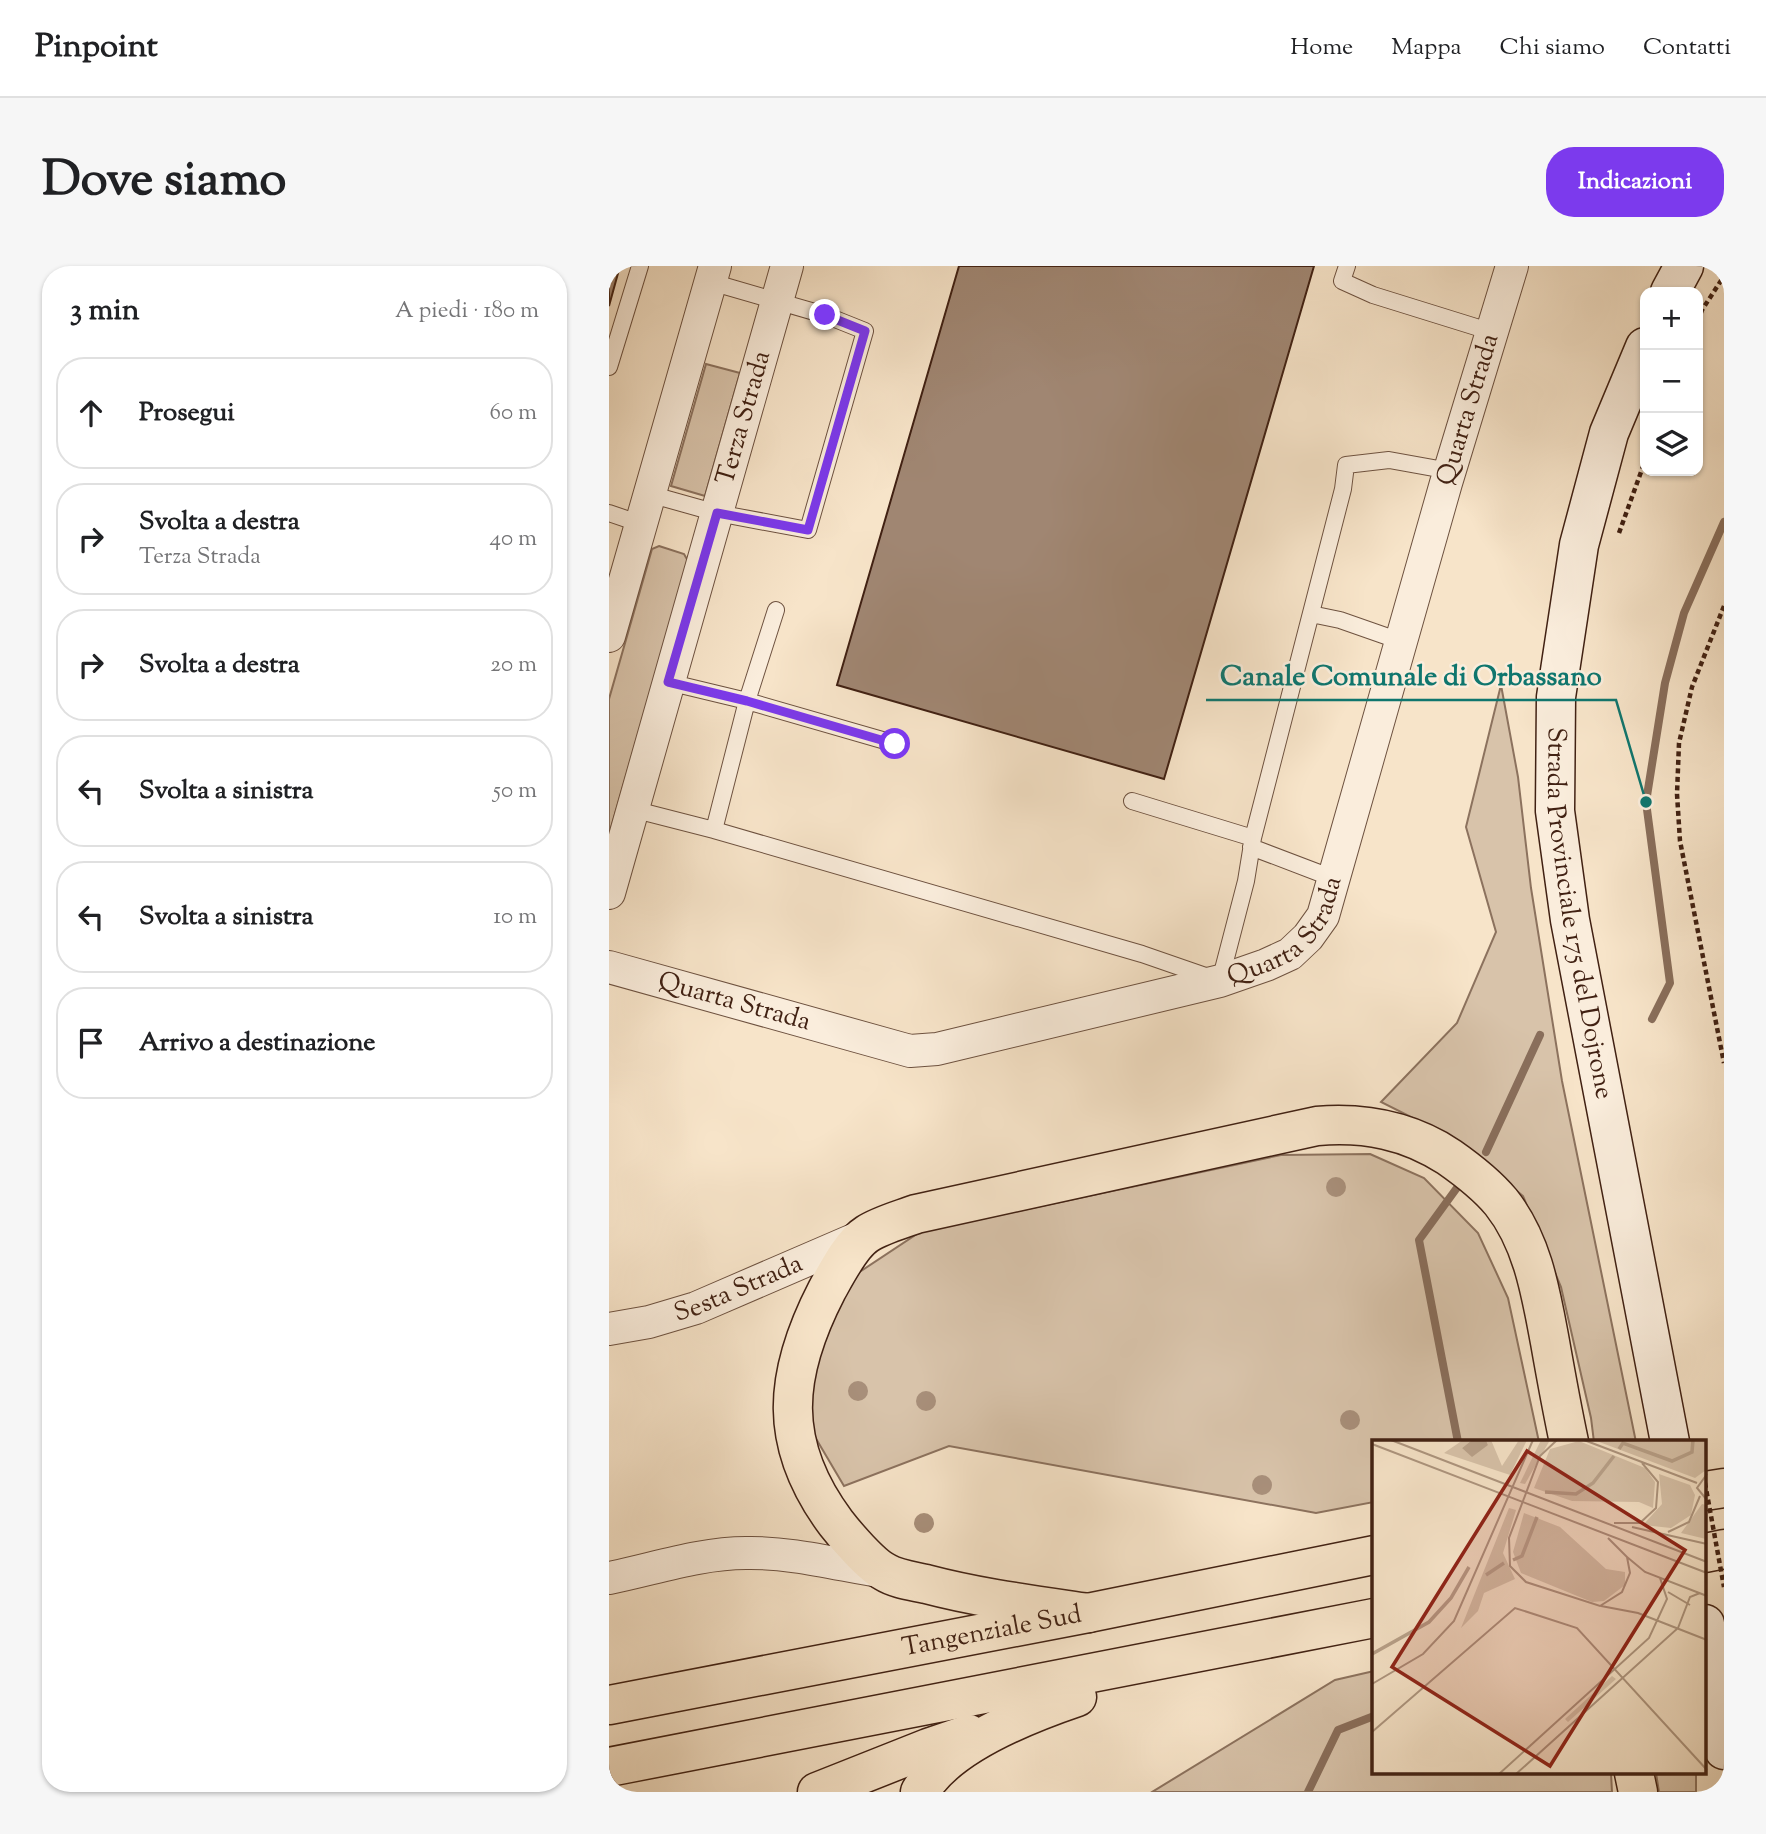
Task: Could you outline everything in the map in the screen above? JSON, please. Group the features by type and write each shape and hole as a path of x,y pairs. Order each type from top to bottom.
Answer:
{"highway":[{"path":"1088,1613 957,1593 884,1572 846,1536 818,1500 793,1436 792,1404 803,1344 812,1319 840,1265 865,1235 916,1214 1317,1126 1373,1126 1415,1138 1477,1177 1503,1204 1533,1262 1568,1436"},
{"name":"Tangenziale Sud","path":"609,1704 1088,1613 1372,1555"},
{"path":"609,1767 1372,1618"},
{"path":"818,1792 928,1748 1234,1645"},
{"path":"920,1792 925,1783 946,1762 984,1737 1027,1714"},
{"path":"1634,1774 1638,1792"}],"street":[{"name":"Terza Strada","path":"609,894 787,266"},
{"name":"Quarta Strada","path":"609,967 910,1051 937,1049 1220,981 1290,954 1308,937 1323,916 1335,879 1400,642 1512,266"},
{"path":"1672,287 1684,266"},
{"path":"609,636 713,274"},
{"name":"Strada Provinciale 175 del Dojrone","path":"1644,350 1609,433 1579,545 1556,697 1555,811 1570,920 1670,1440"},
{"name":"Sesta Strada","path":"609,1329 649,1322 696,1308 865,1235"},
{"path":"609,1578 693,1558 746,1552 792,1556 884,1572"},
{"path":"609,1557 649,1570"},
{"path":"1707,1636 1724,1750"}],"lane":[{"path":"609,367 640,266"},
{"path":"1347,266 1342,281 1373,295 1492,332"},
{"path":"609,513 645,509 717,513 808,530 865,331 825,315 777,303 713,274"},
{"path":"632,809 714,830 1129,950 1220,981 1246,880 1252,843 1343,489 1346,465 1389,460 1450,471"},
{"path":"714,830 747,701 776,610"},
{"path":"1311,614 1400,642"},
{"path":"668,682 747,701 895,744"},
{"path":"1132,801 1252,843 1335,879"}],"path":[{"path":"1703,308 1724,276"},
{"path":"1616,539 1640,474"},
{"path":"1724,606 1692,687 1679,743 1677,794 1680,841 1724,1063"},
{"path":"1707,1494 1724,1587"}],"shaded area":[{"path":"706,364 740,373 705,496 671,486"},
{"path":"659,546 684,554 688,561 609,835 609,699 652,549"},
{"path":"1501,685 1518,777 1531,888 1562,1081 1636,1440 1594,1440 1561,1287 1523,1196 1457,1140 1381,1102 1457,1023 1496,932 1466,827"},
{"path":"1370,1154 1424,1178 1478,1233 1508,1298 1539,1440 1372,1440 1372,1502 1316,1513 949,1446 844,1486 805,1420 819,1334 858,1273 920,1232 1281,1155"},
{"path":"1372,1671 1372,1774 1611,1774 1612,1792 1152,1792 1335,1680"},
{"path":"1656,1774 1696,1774 1696,1792 1659,1792"}],"building":[{"path":"609,266 620,266 609,306"},
{"path":"959,266 1314,266 1164,779 837,685"}],"waterway":[{"path":"1652,1019 1670,983 1646,802 1665,683 1684,613 1724,522"},
{"path":"1486,1152 1540,1035"},
{"path":"1458,1440 1419,1240 1459,1185"},
{"path":"1308,1792 1338,1730 1372,1717"}],"place":[{"name":"Canale Comunale di Orbassano","path":"1646,802"}],"route":[{"path":"825,315 865,331 808,530 717,513 668,682 747,701 895,744"}]}
